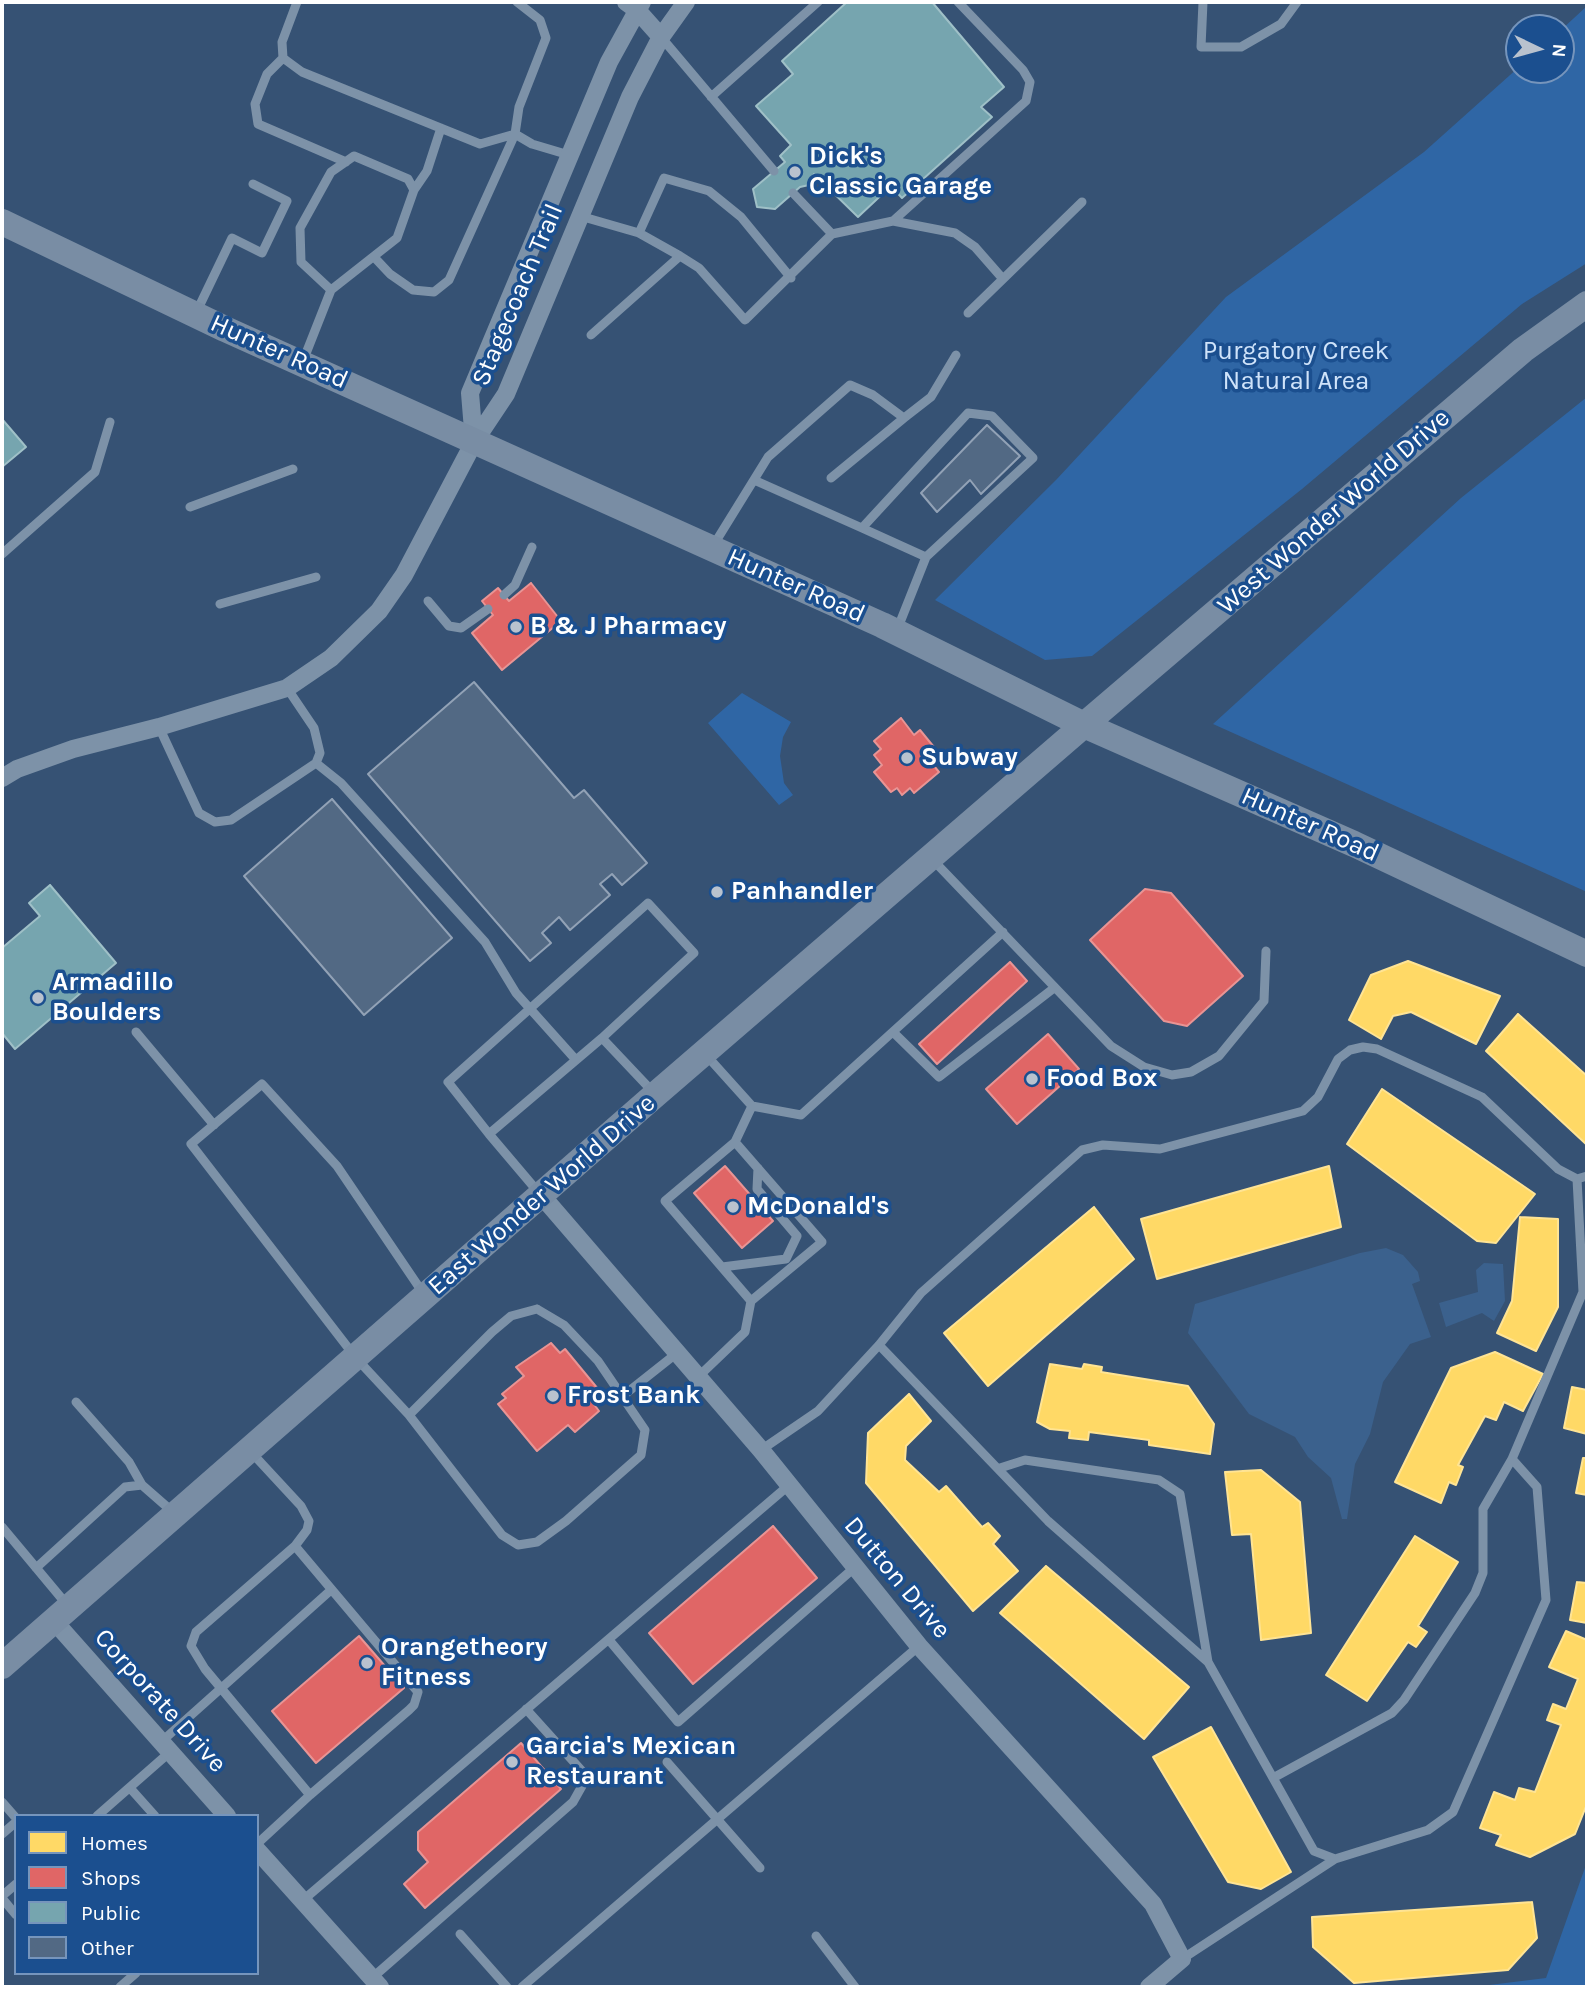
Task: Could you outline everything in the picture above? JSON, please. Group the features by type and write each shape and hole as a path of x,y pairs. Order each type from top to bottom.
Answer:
{"main road":[{"name":"Hunter Road","path":"2,222 195,315 896,632 1084,725 1354,844 1587,954"},
{"name":"West Wonder World Drive","path":"1084,725 1523,349 1587,304"},
{"name":"East Wonder World Drive","path":"2,1666 542,1196 655,1094 705,1054 1084,725"}],"street":[{"name":"Stagecoach Trail","path":"474,442 506,394 630,97 660,37 686,2"},
{"name":"Stagecoach Trail","path":"474,442 470,393 635,4"},
{"path":"635,4 660,37"},
{"path":"2,778 17,769 73,750 287,688 331,658 379,611 404,575 474,442"},
{"name":"Dutton Drive","path":"542,1196 761,1450 919,1646 1153,1904 1182,1959"},
{"name":"Corporate Drive","path":"62,1614 165,1747 225,1814"},
{"path":"260,1860 302,1901 376,1983"},
{"path":"1149,1987 1182,1959"}],"lane":[{"path":"297,2 282,42 283,58 267,74 255,104 258,124 346,162"},
{"path":"374,257 390,274 413,290 434,292 449,279 515,134 519,107 546,38 540,20 517,2"},
{"path":"711,97 818,2"},
{"path":"893,221 1026,101 1030,82 1023,70 958,2"},
{"path":"1203,2 1201,47 1241,47 1280,24 1297,2"},
{"path":"660,37 774,171"},
{"path":"283,58 302,72 480,144 515,134 532,144 569,155"},
{"path":"303,363 331,290 397,237 414,190 427,172 441,128"},
{"path":"331,290 301,262 300,228 331,172 354,156 408,179 414,190"},
{"path":"639,233 664,178 709,191 741,217 791,278"},
{"path":"195,315 232,238 262,253 287,201 254,184"},
{"path":"793,193 832,234"},
{"path":"968,313 1082,202"},
{"path":"580,216 639,233 680,256 699,268 745,320 791,278 832,234 893,221 955,233 975,247 1003,279"},
{"path":"591,335 680,256"},
{"path":"831,478 930,397 956,355"},
{"path":"712,548 768,457 850,385 873,395 904,418"},
{"path":"862,528 968,413 992,416 1033,458 926,556 896,632"},
{"path":"2,554 95,472 110,422"},
{"path":"190,507 293,469"},
{"path":"754,480 926,556"},
{"path":"504,595 515,585 532,547"},
{"path":"220,604 316,578"},
{"path":"428,601 449,626 461,628 488,609"},
{"path":"159,727 199,813 215,822 231,820 316,763 320,753 314,728 287,688"},
{"path":"316,763 341,783 485,942 516,993 576,1060"},
{"path":"931,858 1111,1046 1144,1068 1172,1074 1191,1072 1219,1056 1264,1001 1266,951"},
{"path":"489,1134 602,1038 694,953 649,903 448,1082 489,1134 542,1196"},
{"path":"705,1054 751,1106 801,1115 1003,932"},
{"path":"893,1032 939,1077 1054,988"},
{"path":"136,1032 214,1125"},
{"path":"602,1038 655,1094"},
{"path":"761,1450 818,1411 880,1345 921,1293 1082,1150 1103,1144 1160,1149 1303,1111 1318,1097 1338,1059 1350,1050 1363,1046 1377,1049 1482,1097 1558,1169 1577,1179 1587,1176"},
{"path":"410,1415 511,1316 537,1309 564,1325 598,1361 624,1395 645,1430 641,1455 566,1521 537,1542 518,1545 502,1535 410,1415 356,1357 191,1144 262,1084 337,1166 426,1297"},
{"path":"751,1106 735,1142 665,1202 751,1301"},
{"path":"698,1377 745,1332 751,1301 822,1242 735,1142"},
{"path":"722,1267 786,1259 797,1236 757,1189 758,1168"},
{"path":"1273,1778 1392,1713 1404,1700 1475,1593 1483,1573 1483,1509 1512,1459 1583,1292 1577,1179"},
{"path":"880,1345 1048,1521 1208,1662 1314,1851 1335,1859"},
{"path":"624,1395 677,1353"},
{"path":"76,1402 129,1462 142,1485 176,1515"},
{"path":"249,1451 301,1506 309,1521 307,1530 295,1546 192,1637 191,1646 220,1689 310,1796"},
{"path":"1182,1959 1335,1859 1428,1830 1453,1812 1546,1600 1537,1487 1512,1459"},
{"path":"1000,1468 1025,1460 1159,1480 1180,1494 1208,1662"},
{"path":"36,1568 125,1487 142,1485"},
{"path":"302,1901 788,1486"},
{"path":"2,1527 36,1568 62,1614"},
{"path":"259,1842 409,1710 418,1692 375,1637 295,1546"},
{"path":"609,1640 678,1723 854,1568"},
{"path":"99,1814 130,1788 220,1689 331,1590"},
{"path":"522,1987 919,1646"},
{"path":"376,1983 573,1802 582,1786 582,1771 526,1709"},
{"path":"667,1762 760,1868"},
{"path":"130,1788 153,1814"},
{"path":"2,1802 14,1817"},
{"path":"2,1897 14,1912"},
{"path":"460,1934 507,1987"},
{"path":"816,1936 855,1987"},
{"path":"120,1987 134,1975"}],"green space":[{"name":"Purgatory Creek Natural Area","path":"1587,6 1587,263 1522,304 1302,489 1092,656 1045,660 935,600 1056,480 1226,297 1424,152 1505,80 1505,84 1575,84 1575,17"},
{"path":"1587,397 1587,892 1213,724 1461,498"},
{"path":"742,693 791,722 783,737 780,756 784,783 793,795 779,805 708,723"},
{"path":"1587,1862 1587,1987 1473,1987 1546,1978"}],"shaded area":[{"path":"1386,1248 1403,1255 1418,1272 1420,1281 1412,1284 1431,1337 1410,1344 1383,1382 1370,1434 1355,1464 1347,1519 1342,1519 1331,1478 1308,1457 1295,1437 1249,1414 1188,1333 1195,1304 1360,1253"},
{"path":"1484,1263 1503,1264 1505,1301 1494,1321 1482,1313 1446,1327 1439,1303 1478,1292 1476,1270"}],"building: Homes":[{"path":"1408,961 1500,996 1476,1044 1411,1012 1393,1016 1381,1039 1349,1020 1371,975"},
{"path":"1518,1014 1587,1076 1587,1145 1486,1051"},
{"path":"1382,1089 1535,1194 1496,1243 1477,1241 1347,1144"},
{"path":"1329,1166 1341,1227 1157,1279 1141,1219"},
{"path":"1094,1207 1134,1259 988,1386 944,1333"},
{"path":"1520,1217 1558,1219 1558,1307 1536,1351 1497,1333 1512,1301"},
{"path":"1495,1352 1543,1374 1523,1411 1504,1402 1496,1420 1485,1416 1458,1465 1463,1467 1456,1485 1449,1482 1441,1503 1395,1482 1451,1368"},
{"path":"1050,1364 1082,1369 1084,1364 1102,1367 1101,1372 1188,1386 1214,1424 1210,1454 1149,1445 1149,1440 1089,1432 1088,1440 1069,1438 1070,1431 1050,1429 1037,1422"},
{"path":"1572,1387 1587,1390 1587,1434 1564,1428"},
{"path":"909,1394 931,1421 906,1446 905,1460 939,1492 946,1486 982,1527 988,1523 1000,1536 993,1544 1018,1571 973,1611 866,1483 868,1433"},
{"path":"1583,1458 1587,1458 1587,1495 1576,1493"},
{"path":"1261,1470 1300,1502 1311,1633 1261,1640 1251,1534 1232,1535 1225,1472"},
{"path":"1415,1536 1458,1562 1418,1626 1427,1632 1416,1647 1408,1642 1367,1701 1326,1675"},
{"path":"1046,1566 1189,1687 1144,1739 1000,1613"},
{"path":"1577,1582 1587,1583 1587,1623 1570,1620"},
{"path":"1566,1631 1587,1640 1587,1804 1575,1834 1530,1857 1496,1845 1501,1835 1480,1828 1494,1792 1515,1800 1519,1788 1535,1792 1561,1725 1547,1720 1553,1704 1566,1709 1578,1679 1549,1667"},
{"path":"1211,1727 1291,1872 1261,1889 1228,1882 1153,1757"},
{"path":"1532,1902 1537,1938 1508,1970 1354,1983 1313,1947 1312,1917"}],"building: Shops":[{"name":"B & J Pharmacy","path":"531,583 561,621 502,670 472,633 493,615 482,601 498,588 509,601"},
{"name":"Subway","path":"901,718 914,735 920,730 938,752 934,755 940,762 934,766 939,772 914,793 910,788 902,795 897,788 891,792 874,772 882,765 874,755 881,749 874,741"},
{"path":"1145,889 1171,893 1243,976 1187,1026 1164,1021 1090,940"},
{"path":"1010,962 1027,981 937,1064 919,1044"},
{"name":"Food Box","path":"1048,1034 1079,1069 1017,1124 986,1089"},
{"name":"McDonald's","path":"725,1166 773,1221 742,1248 694,1193"},
{"name":"Frost Bank","path":"551,1343 560,1353 565,1349 603,1395 593,1403 599,1411 575,1432 568,1425 537,1451 498,1404 506,1398 502,1394 524,1376 516,1367"},
{"path":"773,1526 817,1578 693,1684 649,1633"},
{"path":"359,1636 404,1688 316,1763 272,1711"},
{"path":"521,1743 561,1789 425,1908 404,1884 428,1862 418,1850 418,1832"}],"building: Public":[{"path":"847,2 932,2 1004,87 981,107 992,117 902,198 891,186 858,217 814,174 809,185 800,187 775,209 757,207 753,189 785,162 780,156 791,145 756,106 793,74 782,61"},
{"path":"2,419 26,447 2,467"},
{"name":"Armadillo Boulders","path":"50,885 116,963 15,1049 2,1033 2,948 40,916 29,903"}],"building: Other":[{"path":"987,425 1020,456 981,494 970,480 937,512 921,493"},
{"path":"474,682 574,798 584,790 647,863 622,885 612,874 600,884 610,895 570,930 559,917 542,933 551,943 530,961 368,774"},
{"path":"332,799 452,938 364,1015 244,876"}],"place":[{"name":"Dick's Classic Garage","path":"795,172"},
{"name":"B & J Pharmacy","path":"516,627"},
{"name":"Subway","path":"907,758"},
{"name":"Panhandler","path":"717,892"},
{"name":"Armadillo Boulders","path":"38,998"},
{"name":"Food Box","path":"1032,1079"},
{"name":"McDonald's","path":"733,1207"},
{"name":"Frost Bank","path":"553,1396"},
{"name":"Orangetheory Fitness","path":"367,1663"},
{"name":"Garcia's Mexican Restaurant","path":"512,1762"}]}
